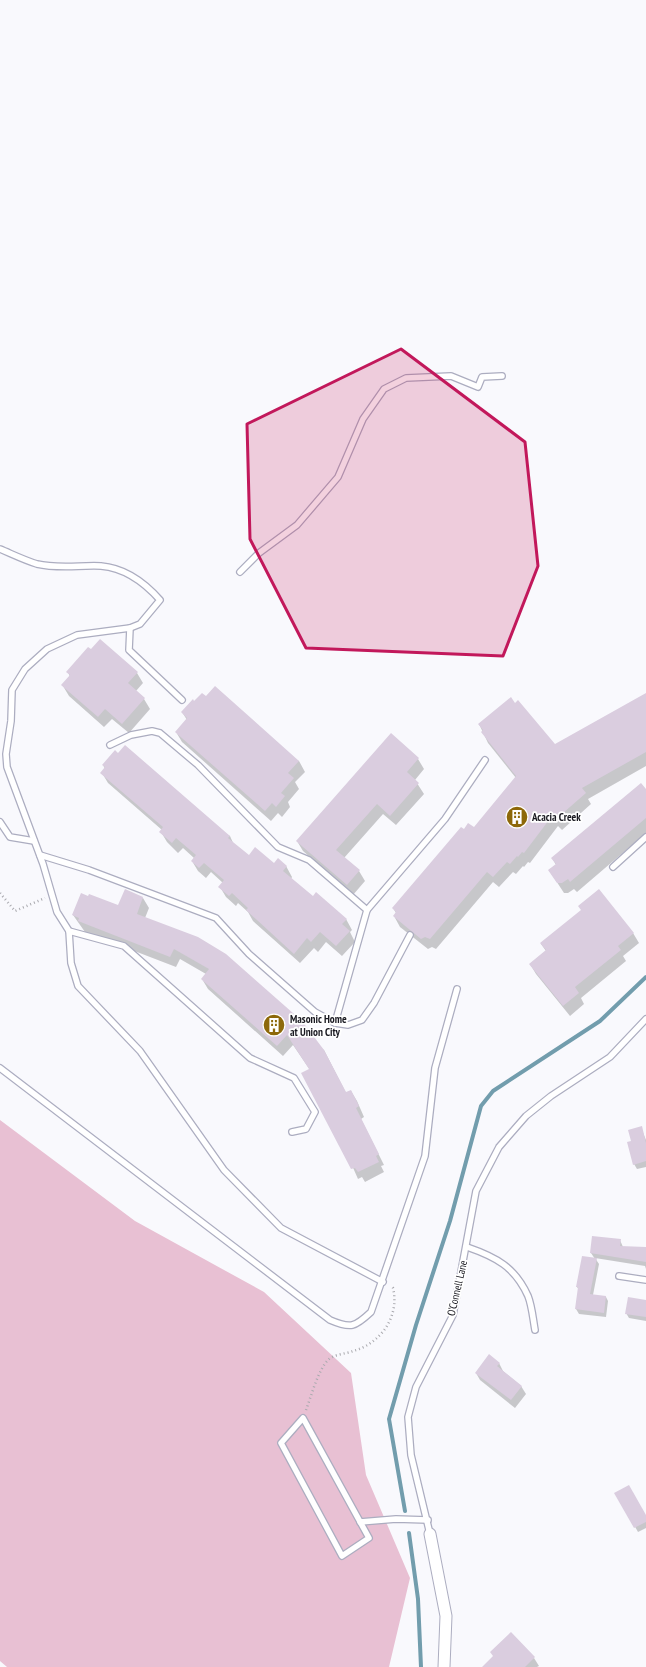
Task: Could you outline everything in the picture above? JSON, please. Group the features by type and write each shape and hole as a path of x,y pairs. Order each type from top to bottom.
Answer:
{"street":[{"name":"O’Connell Lane","path":"430,1534 446,1616 444,1667"}],"lane":[{"path":"240,572 258,553 297,525 338,477 363,420 384,388 406,378 451,376 478,387 482,377 502,376"},
{"path":"0,549 37,564 63,567 102,566 133,576 150,589 160,600 140,624 130,628 77,635 47,649 25,669 12,690 11,722 6,754 7,767 40,855 57,912 69,931 71,963 78,986 140,1051 224,1170 281,1228 383,1282"},
{"path":"130,628 129,650 182,700"},
{"path":"110,745 131,735 152,731 160,733 198,765 278,846 309,860 367,910"},
{"path":"335,1023 367,910 445,819 485,760"},
{"path":"0,822 10,837 34,841"},
{"path":"613,867 646,837"},
{"path":"40,855 89,870 216,918 254,959 316,1012 335,1023 348,1025 362,1020 374,1003 410,935"},
{"path":"69,931 124,946 250,1058 294,1078 315,1112 306,1129 292,1132"},
{"path":"0,1068 330,1320 346,1326 360,1323 371,1312 383,1282 425,1156 435,1068 457,989"},
{"name":"O’Connell Lane","path":"430,1534 428,1520 411,1455 408,1417 416,1387 452,1315 467,1247 476,1191 499,1147 526,1116 550,1096 610,1057 646,1019"},
{"path":"467,1247 492,1256 510,1268 528,1297 535,1330"},
{"path":"619,1276 646,1280"},
{"path":"303,1418 369,1538 342,1556 281,1443 303,1418"},
{"path":"360,1522 396,1519 428,1520"}],"path":[{"path":"0,893 15,911 52,895"},
{"path":"303,1418 322,1368 328,1359 372,1344 392,1317 395,1296 393,1288 383,1282"}],"highlighted area":[{"path":"401,349 525,442 538,566 503,656 306,648 250,539 247,424"}],"shaded area":[{"path":"0,1120 135,1221 264,1292 351,1373 366,1475 410,1578 389,1667 7,1667 0,1661"}],"building":[{"path":"100,639 138,672 128,683 145,698 122,724 105,709 98,717 61,685 70,675 66,672 88,647 91,649"},
{"path":"215,686 299,761 288,773 294,778 281,793 285,796 276,807 272,803 265,811 175,732 187,718 181,712 193,699 194,701 202,693 206,696"},
{"name":"Acacia Creek","path":"646,693 646,752 582,788 586,793 555,820 552,816 524,853 522,852 510,864 507,862 493,877 487,872 430,939 425,937 421,939 393,916 396,912 392,908 461,827 464,829 468,823 474,827 516,776 481,732 483,730 478,724 511,697 515,703 518,700 555,744"},
{"path":"391,733 419,758 407,772 419,783 390,816 377,804 336,850 360,870 347,885 296,841"},
{"path":"125,745 230,836 228,838 249,855 255,847 274,863 278,858 287,866 283,871 313,896 316,892 347,919 342,924 350,931 336,946 320,932 311,942 307,938 294,954 246,910 248,908 232,893 229,896 218,887 224,880 204,863 199,868 191,861 196,855 176,838 172,843 159,832 163,827 100,773 105,767 102,765 115,750 118,753"},
{"path":"641,783 646,789 646,818 570,882 568,879 562,883 557,883 548,870 556,864 551,858"},
{"name":"Masonic Home at Union City","path":"125,889 143,897 137,914 198,937 226,954 302,1021 324,1050 346,1092 351,1090 359,1106 356,1108 379,1154 376,1156 379,1162 358,1172 355,1168 351,1169 301,1073 309,1069 287,1035 277,1046 201,979 209,969 174,949 170,957 78,921 79,918 72,915 81,893 88,896 89,894 118,905"},
{"path":"599,889 634,933 618,946 621,950 575,987 579,993 563,1006 529,964 546,950 540,943 581,910 578,906"},
{"path":"642,1126 646,1143 646,1161 633,1165 627,1142 631,1141 628,1130"},
{"path":"592,1236 621,1239 620,1246 646,1247 646,1262 590,1253"},
{"path":"582,1256 597,1258 590,1294 606,1296 604,1313 575,1309 578,1287 576,1287"},
{"path":"628,1297 646,1300 646,1317 625,1314"},
{"path":"489,1354 500,1363 497,1366 522,1386 511,1400 475,1373"},
{"path":"629,1485 646,1515 646,1522 634,1528 614,1493"},
{"path":"511,1632 535,1657 525,1667 482,1667 493,1656 490,1652"}],"waterway":[{"path":"405,1511 389,1419 416,1325 450,1221 481,1106 493,1091 600,1021 646,977"},
{"path":"409,1533 418,1599 421,1667"}],"place":[{"name":"Acacia Creek","path":"517,817"},
{"name":"Masonic Home at Union City","path":"274,1025"}]}
